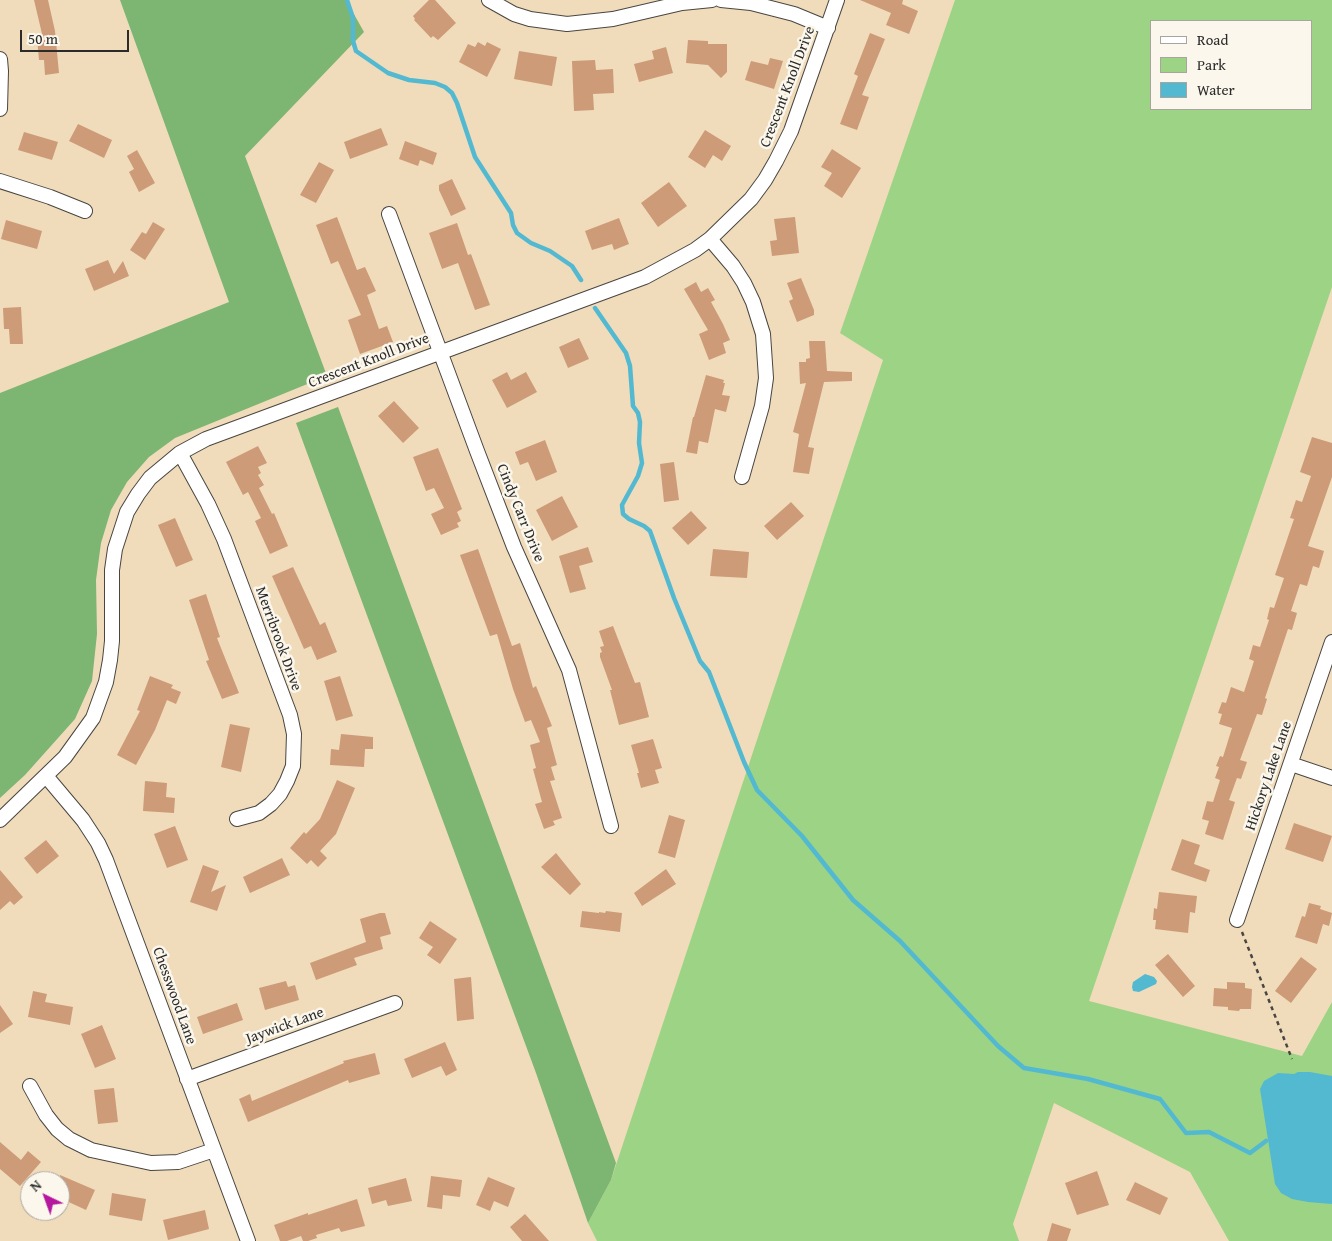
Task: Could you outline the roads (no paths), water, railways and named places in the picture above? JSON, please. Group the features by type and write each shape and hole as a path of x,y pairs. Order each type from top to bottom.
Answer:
{"street":[{"path":"489,0 514,14 530,19 567,24 613,19 682,2 712,0"},
{"path":"721,0 751,4 794,14 828,28"},
{"name":"Crescent Knoll Drive","path":"0,820 65,757 85,731 96,710 106,682 112,642 112,570 115,549 127,512 150,478 180,453 206,439 645,277 678,261 710,239 751,198 765,180 776,161 791,131 837,0"},
{"path":"0,59 0,109"},
{"path":"0,182 50,197 85,211"},
{"name":"Cindy Carr Drive","path":"390,214 514,546 569,670 611,826"},
{"path":"710,239 733,266 744,283 753,302 763,334 766,378 762,406 742,477"},
{"name":"Merribrook Drive","path":"180,453 208,504 224,539 290,715 294,734 293,766 288,781 280,794 271,804 258,812 237,819"},
{"name":"Hickory Lake Lane","path":"1237,920 1332,642"},
{"path":"1291,764 1332,778"},
{"name":"Chesswood Lane","path":"46,776 83,820 98,843 106,860 248,1241"},
{"name":"Jaywick Lane","path":"187,1079 395,1003"},
{"path":"30,1086 46,1115 57,1129 69,1139 91,1150 151,1162 178,1162 214,1150"}],"water":[{"path":"1145,974 1154,977 1157,981 1156,984 1139,992 1133,991 1133,982"},
{"path":"1298,1072 1332,1076 1332,1204 1292,1199 1281,1193 1275,1184 1260,1089 1264,1081 1278,1073 1294,1074"}],"waterway":[{"path":"347,0 353,18 353,41 356,51 388,73 409,80 435,83 445,87 452,93 475,157 511,213 513,225 517,233 531,243 550,251 572,266 581,280"},
{"path":"595,308 626,353 630,366 633,406 638,413 640,422 639,443 642,463 638,476 622,505 623,514 650,531 674,598 700,661 709,672 757,790 802,836 853,900 900,941 998,1046 1024,1068 1088,1079 1160,1099 1186,1133 1209,1132 1250,1153 1266,1141"}]}
